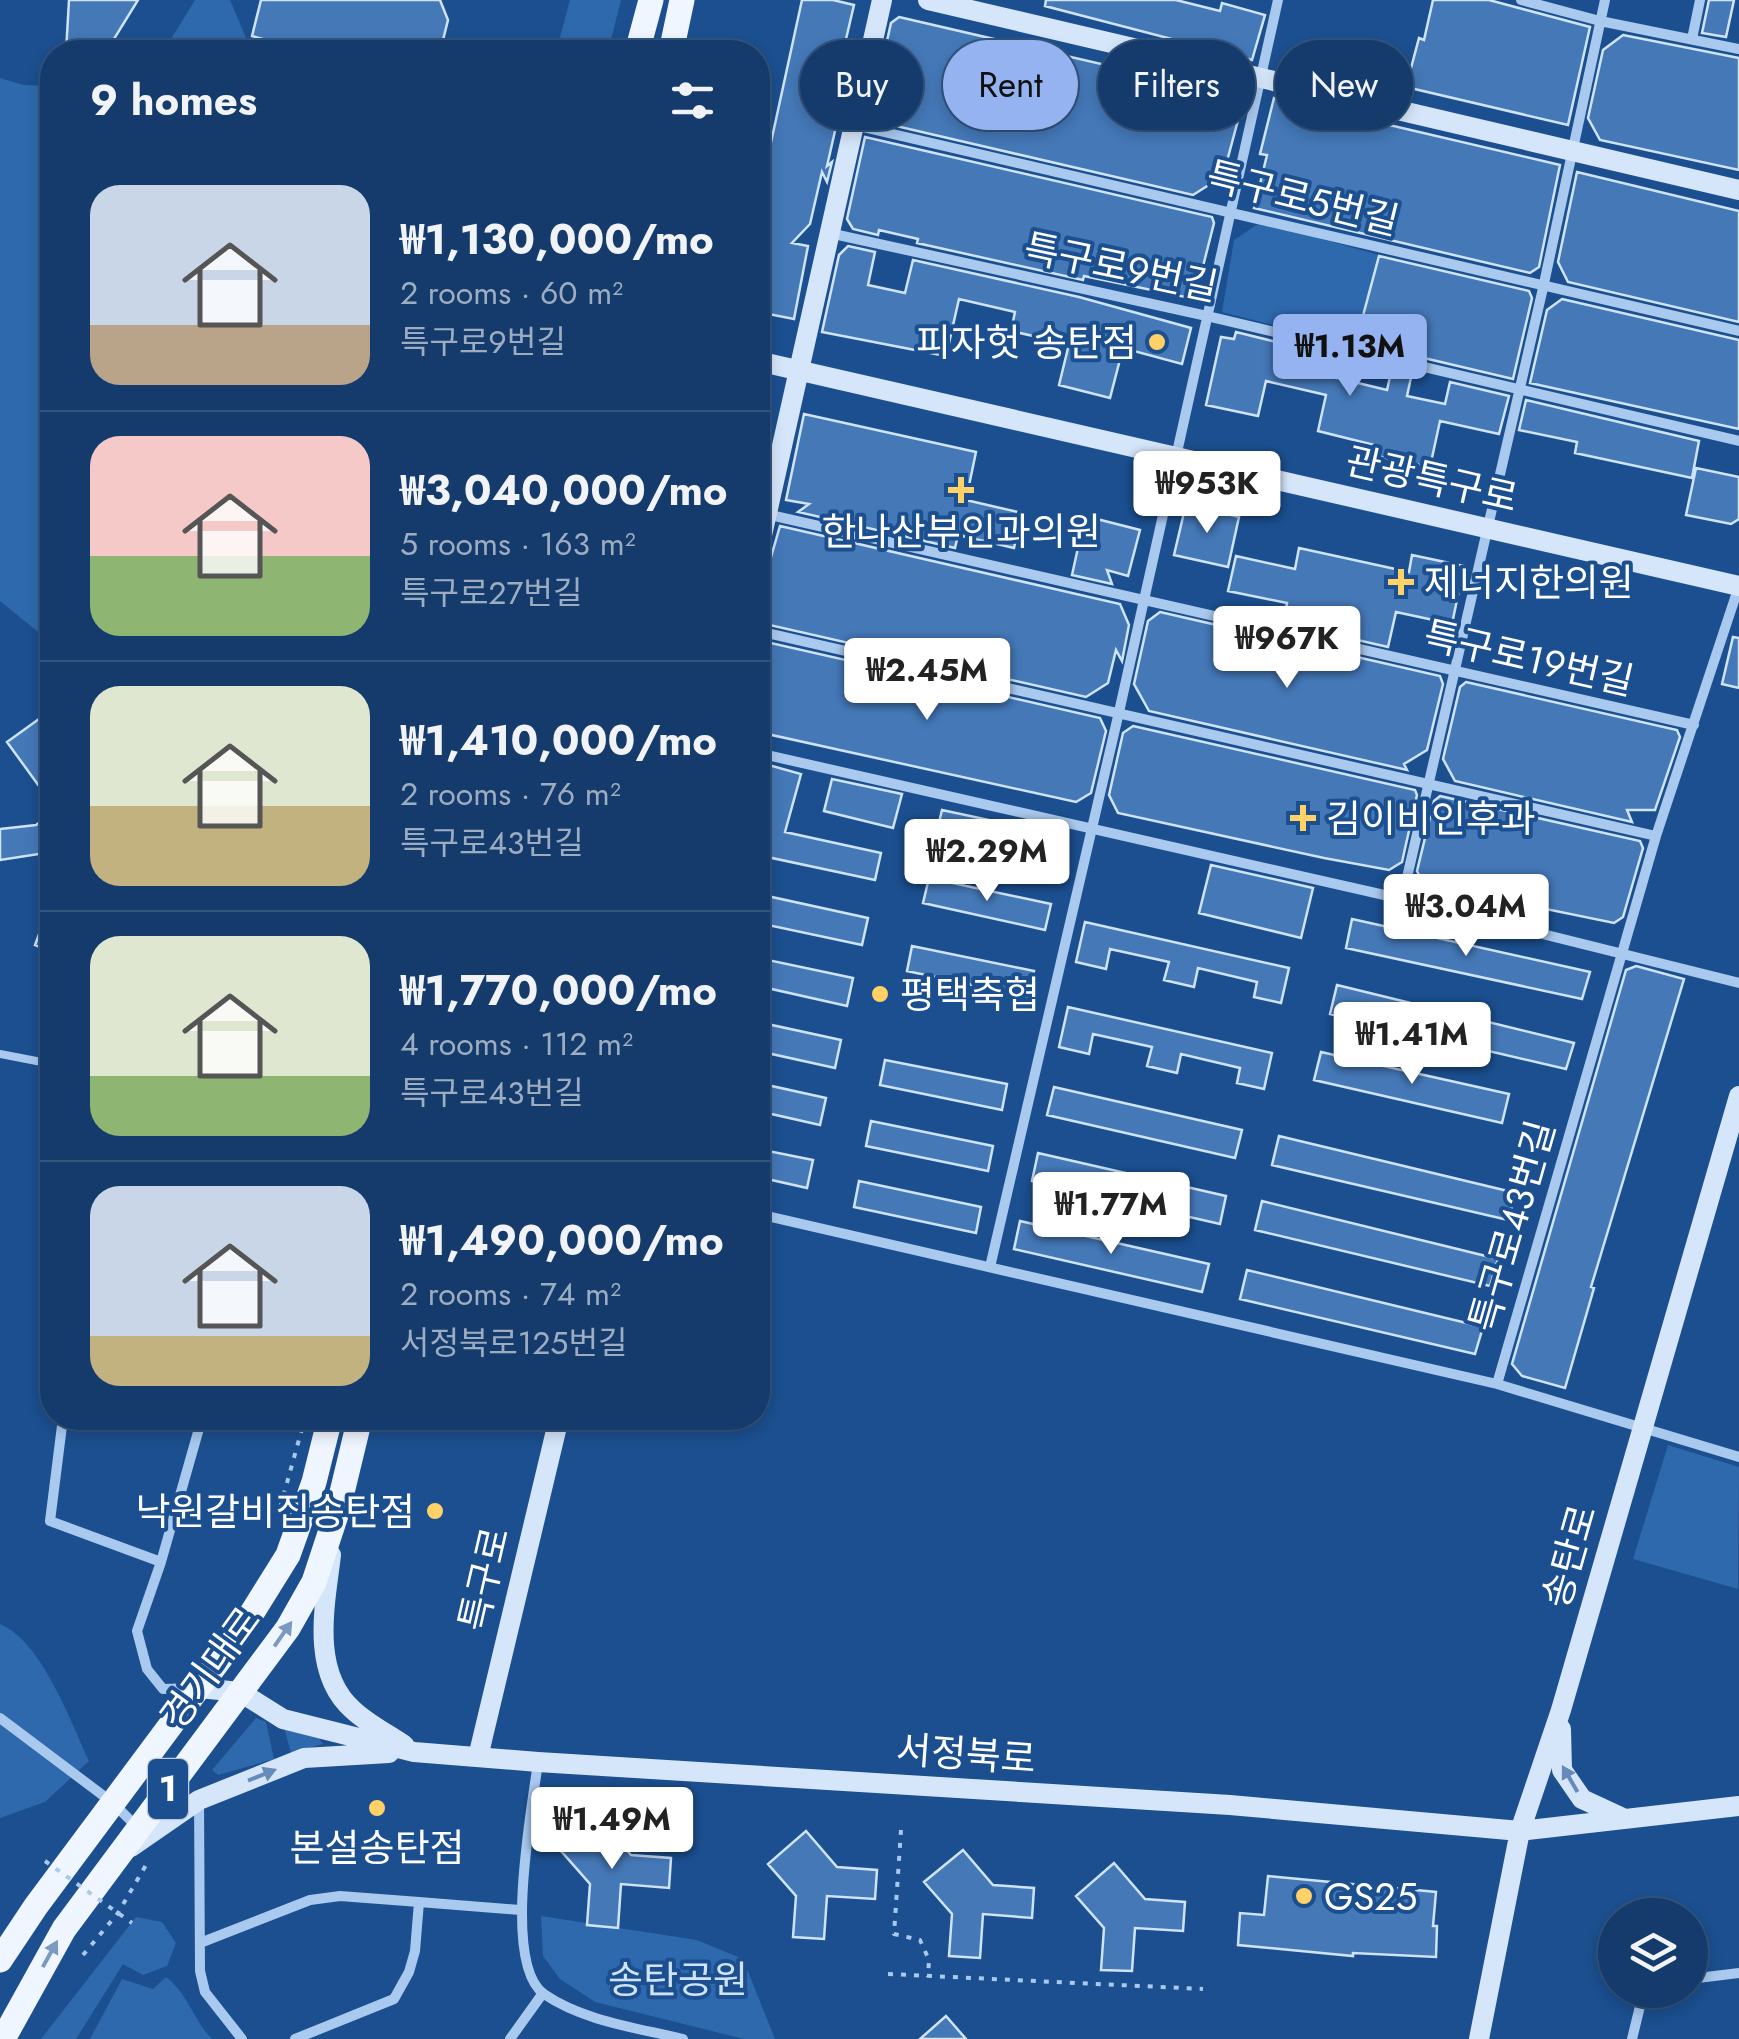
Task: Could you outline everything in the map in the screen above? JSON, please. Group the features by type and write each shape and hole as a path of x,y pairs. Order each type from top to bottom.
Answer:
{"main road":[{"path":"640,40 650,0"},
{"path":"674,40 682,0"},
{"name":"경기대로","path":"0,1960 240,1632 288,1555 314,1482 327,1430"},
{"name":"경기대로","path":"3,2039 64,1929 288,1628 314,1582 357,1430"}],"street":[{"path":"872,40 882,0"},
{"path":"928,0 1739,190"},
{"path":"990,1267 1278,0"},
{"path":"1521,0 1600,21 1739,49"},
{"path":"1402,899 1574,151 1605,0"},
{"path":"1692,40 1700,0"},
{"path":"770,496 851,130"},
{"name":"특구로5번길","path":"874,130 1739,331"},
{"name":"특구로9번길","path":"828,233 1207,316 1739,441"},
{"name":"관광특구로","path":"770,364 1739,586"},
{"name":"특구로19번길","path":"770,515 1694,726"},
{"name":"특구로43번길","path":"770,1217 1498,1384 1656,836 1739,586"},
{"path":"770,633 1656,836"},
{"path":"770,756 1402,899 1739,982"},
{"name":"송탄로","path":"1479,2039 1520,1830 1561,1710 1739,1096"},
{"path":"1498,1384 1739,1458"},
{"path":"62,1430 50,1522 161,1562"},
{"path":"199,1430 138,1631 147,1669 163,1689 199,1688"},
{"name":"특구로","path":"478,1757 556,1430"},
{"path":"328,1539 331,1550 324,1618 326,1671 351,1709 414,1752"},
{"name":"서정북로","path":"199,1688 240,1692 283,1719 414,1752 538,1762 1230,1805 1520,1830 1739,1806"},
{"path":"1561,1710 1562,1770 1582,1798 1625,1819"},
{"path":"0,1718 139,1828"},
{"path":"118,1857 199,1800 304,1758 414,1752"},
{"path":"538,1762 520,1910 532,1980 543,1994 591,2016 682,2039"},
{"path":"199,1800 200,1970 204,1992 242,2039"},
{"path":"200,1944 310,1900 340,1896 520,1910"},
{"path":"295,2039 394,1999 410,1972 419,1902"},
{"path":"1708,1976 1739,1973"},
{"path":"510,2039 543,1994"},
{"path":"1632,2039 1640,2008"}],"lane":[{"path":"0,1054 40,1062"}],"path":[{"path":"901,1830 894,1934 920,1940 929,1960 928,1977"},
{"path":"45,1861 132,1923"},
{"path":"83,1955 118,1914 146,1866"},
{"path":"888,1974 1203,1989"}],"green space":[{"path":"195,0 230,0 247,40 170,40"},
{"path":"570,0 621,0 611,40 559,40"},
{"path":"0,78 40,86 40,634 0,601"},
{"path":"1261,222 1379,255 1355,346 1222,312 1234,240"},
{"path":"1668,1445 1739,1467 1738,1589 1633,1559"},
{"path":"0,1624 15,1633 41,1664 89,1761 45,1802 0,1818"},
{"path":"256,1718 266,1722 274,1759 218,1775 212,1770"},
{"path":"284,1727 319,1738 323,1744 291,1753"},
{"name":"송탄공원","path":"541,1916 697,1940 743,1959 775,2039 744,2039 595,2002 560,1979 543,1956"},
{"path":"136,1917 162,1922 176,1943 167,1966 143,1975 123,1964 76,2039 41,2039"},
{"path":"166,1977 180,1990 212,2039 90,2039 122,1979 153,1989"}],"building":[{"path":"69,0 138,0 113,40 67,40"},
{"path":"261,0 440,0 448,20 443,40 266,40 252,36"},
{"path":"802,0 833,0 854,5 846,40 800,40 800,130 835,130 827,166 832,162 827,182 822,172 810,224 792,243 808,246 794,319 770,314 770,147"},
{"path":"1046,0 1176,0 1220,11 1222,3 1265,15 1255,50 1255,40 1175,40 1045,6"},
{"path":"1433,0 1489,0 1590,27 1568,125 1413,89 1413,61 1419,38 1424,40"},
{"path":"1709,0 1734,0 1726,37 1702,33"},
{"path":"899,17 998,40 943,40 943,130 1078,130 1078,59 1098,63 1098,130 1235,130 1223,176 1193,195 913,130 923,130 923,40 887,40 891,23"},
{"path":"1623,35 1739,58 1739,170 1600,140 1588,118 1603,50"},
{"path":"1274,98 1275,130 1411,130 1560,165 1539,267 1530,273 1254,208 1267,155 1260,154"},
{"path":"865,137 1212,217 1214,223 1197,290 1185,297 1084,276 1083,280 917,243 918,239 879,230 878,235 853,229 847,219"},
{"path":"1577,172 1739,211 1739,322 1568,282 1558,262"},
{"path":"848,246 875,252 868,285 905,293 913,260 1079,297 1191,328 1182,364 1123,348 1110,398 1059,385 1069,344 1011,331 1015,312 959,299 946,356 822,332 839,255"},
{"path":"1379,256 1529,291 1532,298 1513,379 1356,342"},
{"path":"1562,299 1739,340 1739,429 1530,383 1547,310"},
{"path":"1236,332 1333,356 1329,376 1387,390 1392,368 1412,373 1407,396 1445,404 1450,382 1509,396 1499,434 1440,421 1430,467 1372,455 1374,445 1318,431 1326,395 1266,381 1258,416 1206,405 1221,337 1234,339"},
{"path":"1526,400 1699,441 1692,478 1575,453 1577,442 1519,430"},
{"path":"804,414 976,452 966,500 1022,513 1014,548 958,535 955,548 798,512 809,504 786,500"},
{"path":"1696,468 1739,477 1739,519 1731,524 1686,515"},
{"path":"1186,504 1239,517 1228,567 1174,555"},
{"path":"1085,516 1140,530 1128,576 1107,570 1112,584 1072,575"},
{"path":"780,526 1120,604 1129,625 1122,661 1116,650 1108,683 1086,697 770,625 771,557"},
{"path":"1299,548 1409,572 1412,555 1464,566 1452,624 1396,612 1388,647 1283,623 1287,603 1228,591 1236,556 1295,569"},
{"path":"1160,612 1440,676 1443,684 1427,750 1404,764 1407,770 1149,711 1134,684 1148,621"},
{"path":"1733,637 1739,638 1739,688 1722,684"},
{"path":"770,643 1100,718 1106,731 1091,793 1076,802 770,735"},
{"path":"1466,682 1677,730 1680,737 1655,810 1627,810 1632,822 1455,781 1443,759 1460,687"},
{"path":"39,719 40,787 7,742"},
{"path":"1133,726 1415,790 1402,862 1389,870 1118,813 1109,795 1123,733"},
{"path":"770,765 801,774 785,832 881,853 875,880 770,858"},
{"path":"832,779 902,794 893,828 824,811"},
{"path":"1440,796 1640,841 1643,848 1623,917 1614,923 1424,884 1417,871 1434,801"},
{"path":"942,810 1064,836 1059,862 936,835"},
{"path":"40,822 40,854 0,860 0,829"},
{"path":"1211,865 1313,888 1301,938 1199,913"},
{"path":"929,878 1051,904 1045,930 923,903"},
{"path":"770,897 868,918 862,945 770,926"},
{"path":"1352,919 1590,972 1582,999 1346,948"},
{"path":"1085,922 1289,968 1281,1003 1254,997 1257,982 1198,968 1194,987 1164,980 1169,962 1110,949 1106,969 1076,962"},
{"path":"912,946 1034,971 1029,997 907,971"},
{"path":"770,961 853,978 847,1006 770,989"},
{"path":"1636,966 1684,979 1591,1287 1594,1288 1565,1388 1522,1376 1512,1364 1626,970"},
{"path":"1337,985 1574,1043 1566,1069 1330,1014"},
{"path":"1068,1007 1272,1053 1264,1089 1237,1083 1240,1068 1181,1054 1177,1073 1147,1066 1152,1047 1093,1034 1089,1054 1059,1047"},
{"path":"770,1025 841,1040 835,1068 770,1054"},
{"path":"1321,1052 1509,1094 1502,1123 1314,1080"},
{"path":"885,1060 1007,1084 1002,1110 880,1085"},
{"path":"770,1086 826,1098 820,1125 770,1114"},
{"path":"1054,1087 1242,1130 1235,1158 1047,1115"},
{"path":"871,1121 993,1146 988,1171 866,1146"},
{"path":"1279,1136 1516,1193 1508,1220 1272,1165"},
{"path":"770,1151 813,1160 807,1188 770,1180"},
{"path":"1038,1153 1226,1196 1220,1224 1032,1181"},
{"path":"859,1181 981,1207 976,1233 854,1207"},
{"path":"1262,1201 1498,1259 1490,1286 1255,1230"},
{"path":"1020,1221 1209,1264 1202,1292 1014,1249"},
{"path":"1247,1270 1483,1327 1475,1354 1240,1299"},
{"path":"600,1819 631,1855 671,1858 669,1888 621,1884 618,1928 587,1925 590,1884 562,1852"},
{"path":"806,1831 837,1867 877,1870 875,1899 827,1896 824,1939 793,1937 796,1896 768,1864"},
{"path":"963,1850 993,1885 1034,1888 1032,1918 983,1914 980,1958 949,1956 952,1914 924,1882"},
{"path":"1114,1863 1145,1899 1185,1902 1183,1931 1135,1928 1132,1971 1101,1970 1104,1928 1076,1896"},
{"path":"1268,1876 1436,1892 1436,1957 1353,1956 1238,1945 1240,1913 1264,1915"},
{"path":"946,2016 966,2039 920,2039"}],"place":[{"name":"피자헛 송탄점","path":"1157,342"},
{"name":"한나산부인과의원","path":"961,490"},
{"name":"제너지한의원","path":"1401,582"},
{"name":"김이비인후과","path":"1303,818"},
{"name":"평택축협","path":"880,994"},
{"name":"낙원갈비집송탄점","path":"435,1511"},
{"name":"본설송탄점","path":"377,1808"},
{"name":"GS25","path":"1304,1896"}]}
